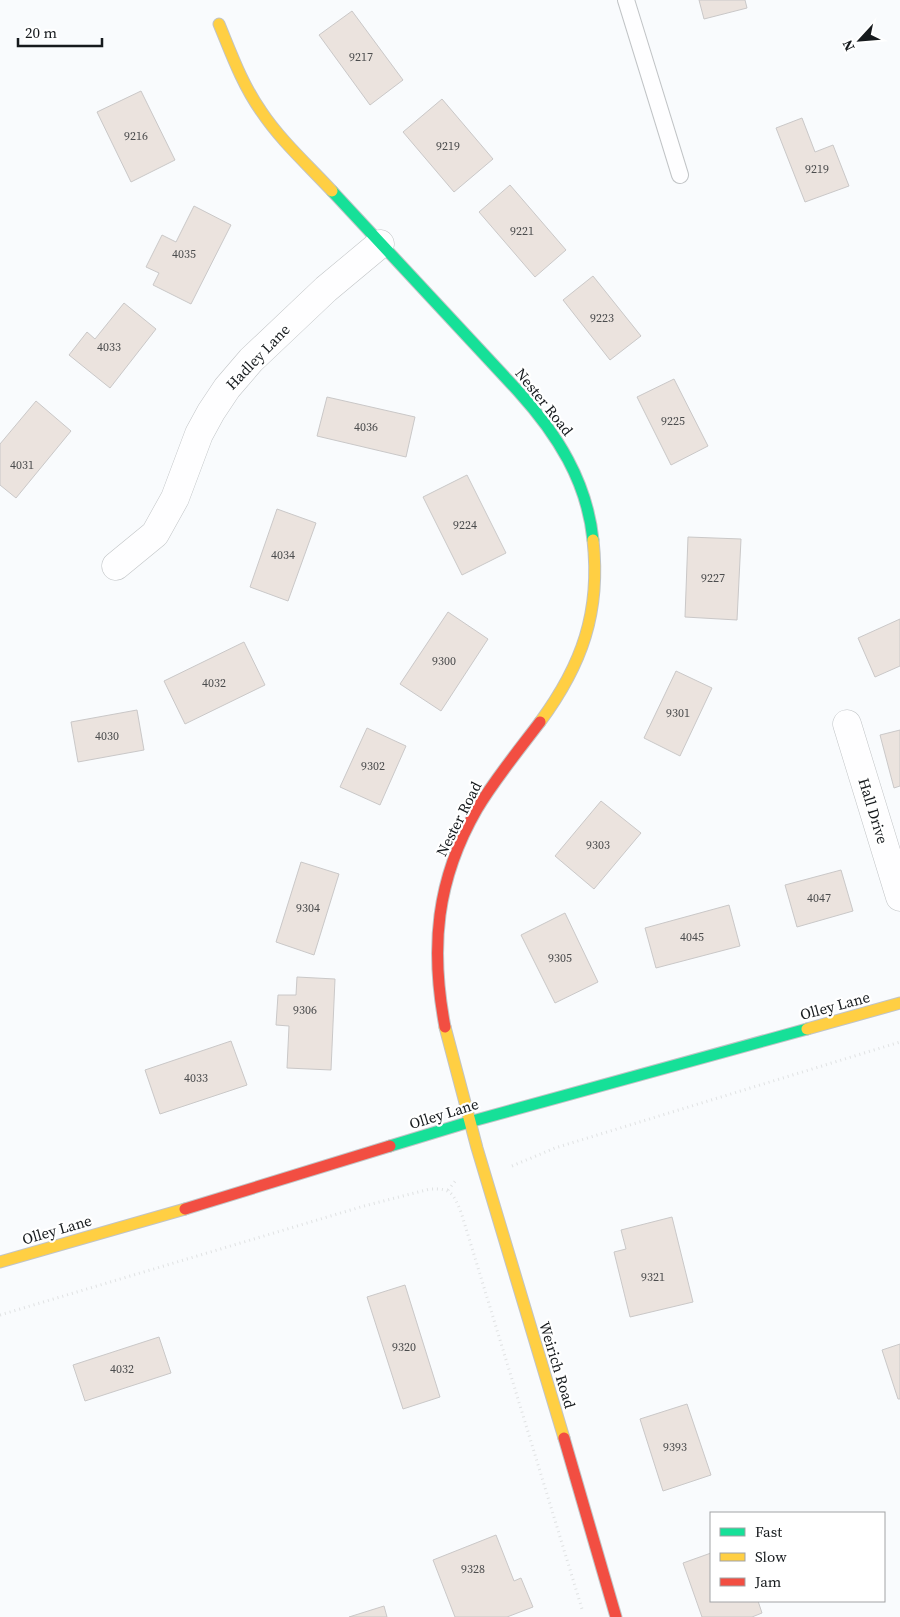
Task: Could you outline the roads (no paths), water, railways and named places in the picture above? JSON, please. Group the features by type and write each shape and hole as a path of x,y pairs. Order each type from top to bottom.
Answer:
{"street":[{"name":"Nester Road","path":"219,24 244,82 267,120 380,244 468,336 548,426 564,451 579,482 588,511 594,540 593,605 576,663 552,706 499,776 478,808 458,847 442,896 436,951 437,981 448,1046 469,1122"},
{"name":"Hadley Lane","path":"116,566 155,534 175,498 199,434 211,412 228,388 251,360 326,289 380,244"},
{"name":"Hall Drive","path":"847,724 900,897"},
{"name":"Olley Lane","path":"0,1262 218,1199 469,1122 900,1003"},
{"name":"Weirich Road","path":"469,1122 616,1617"}],"lane":[{"path":"626,0 680,175"}]}
